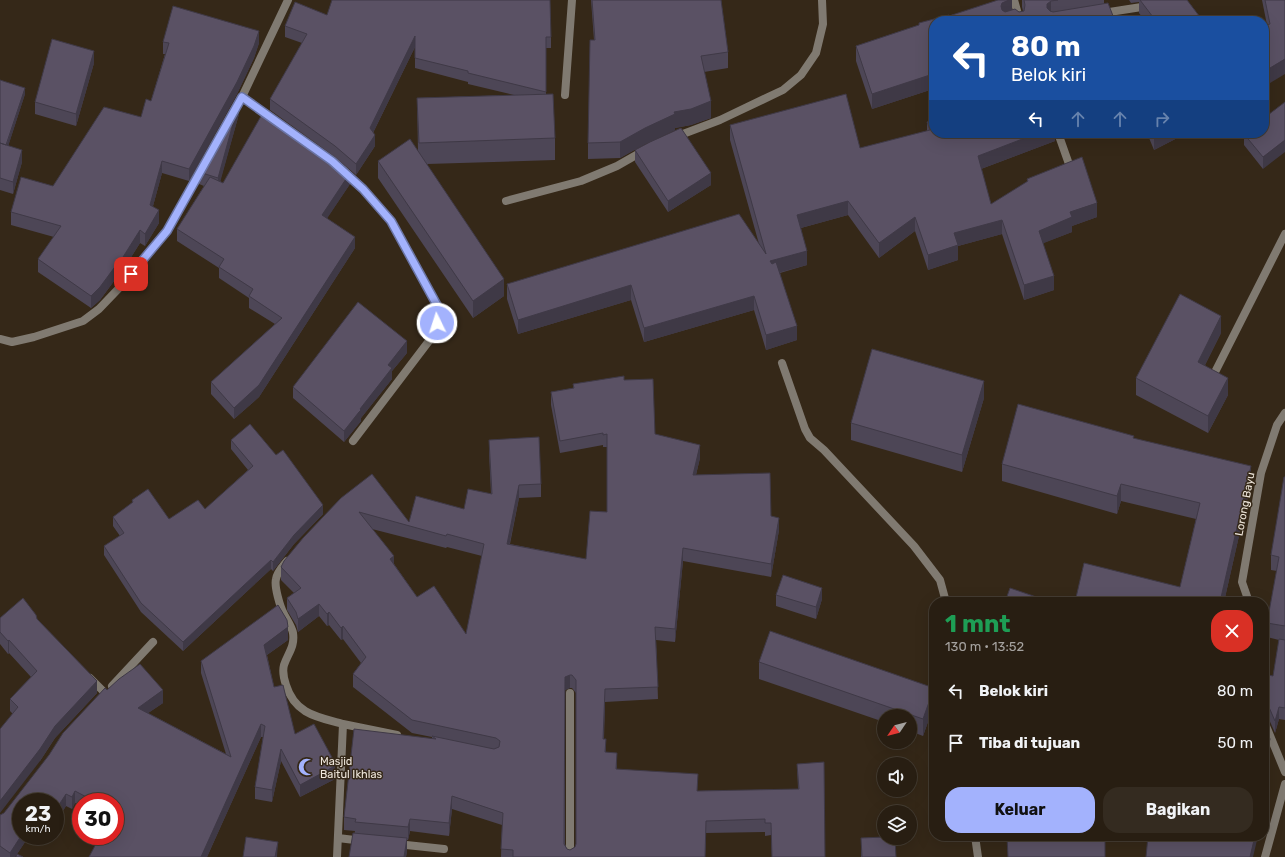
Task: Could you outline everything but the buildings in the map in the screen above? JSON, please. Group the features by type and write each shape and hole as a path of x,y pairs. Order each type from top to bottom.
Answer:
{"street":[{"path":"0,339 12,342 34,337 83,321 99,309 122,285 167,231 242,97 288,0"},
{"path":"565,95 572,0"},
{"path":"668,139 720,120 783,90 801,75 816,53 823,24 822,0"},
{"path":"1014,0 1017,16"},
{"path":"1092,15 1155,5"},
{"path":"242,97 281,124"},
{"path":"1060,138 1070,167"},
{"path":"506,201 581,181 617,166 654,146"},
{"path":"338,166 363,189 391,221 438,307 437,323 432,337 353,441"},
{"path":"1211,380 1285,234"},
{"path":"782,363 805,429 810,438 824,450 914,546 940,580 945,597"},
{"name":"Lorong Bayu","path":"1247,597 1242,582 1261,473 1277,426 1285,413"},
{"path":"291,557 281,568 275,579 282,611 293,632 293,648 284,665 283,676 289,696 303,710 314,717 404,737"},
{"path":"84,671 102,696 153,642"},
{"path":"570,693 570,857"},
{"path":"337,857 343,724"},
{"path":"1269,733 1285,770"},
{"path":"1265,857 1285,784"},
{"path":"338,838 368,841"},
{"path":"976,841 978,857"},
{"path":"391,844 444,849"}],"place":[{"name":"Masjid Baitul Ikhlas","path":"307,767"}],"route":[{"path":"131,274 167,231 242,97 332,161 363,189 391,221 438,307 437,323"}]}
